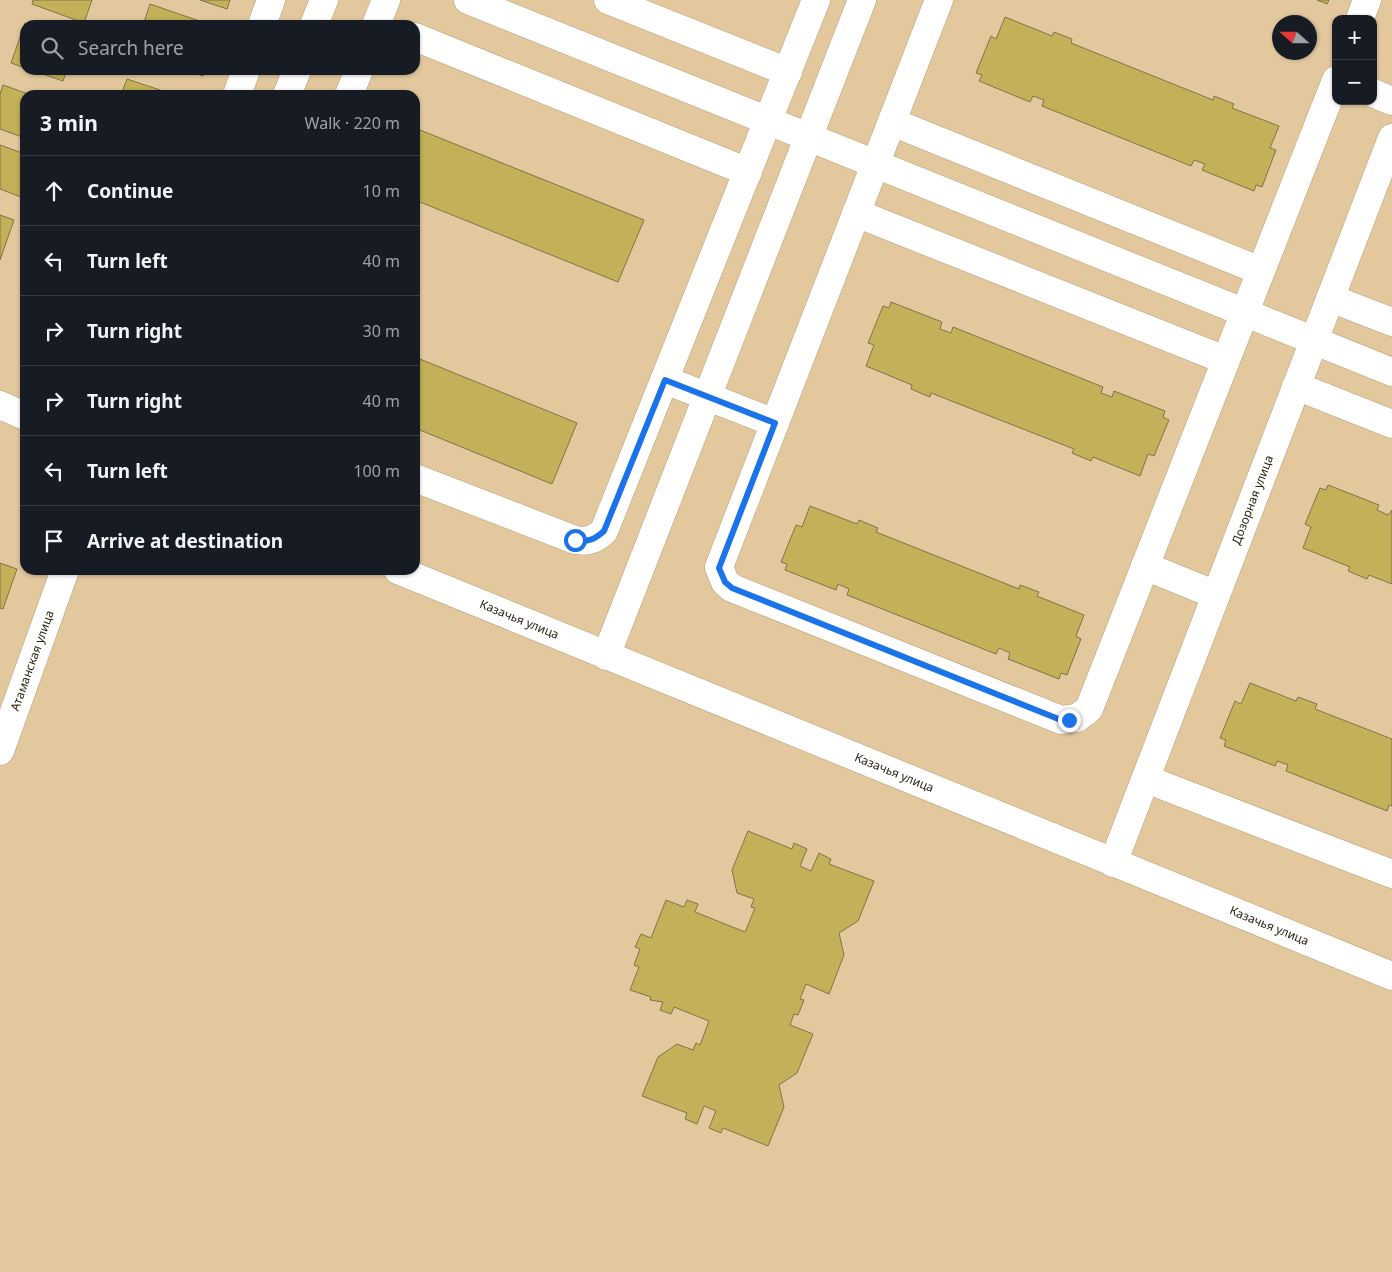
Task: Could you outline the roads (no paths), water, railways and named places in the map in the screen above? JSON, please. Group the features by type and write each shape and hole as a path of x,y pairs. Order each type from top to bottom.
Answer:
{"street":[{"path":"264,20 271,0"},
{"path":"316,20 324,0"},
{"path":"468,0 1392,372"},
{"path":"608,0 788,72"},
{"path":"420,480 575,540 587,542 596,538 604,531 816,0"},
{"path":"606,656 862,0"},
{"path":"939,0 719,568 725,582 732,588 1061,720 1077,718 1088,709 1332,90"},
{"path":"1361,15 1367,0"},
{"path":"420,39 748,172"},
{"path":"239,90 244,75"},
{"path":"289,90 295,75"},
{"path":"351,90 357,75"},
{"path":"1377,95 1392,101"},
{"path":"892,122 1261,271"},
{"name":"Дозорная улица","path":"1114,863 1392,138"},
{"path":"856,213 1225,360"},
{"path":"1330,298 1392,322"},
{"path":"665,380 775,423"},
{"path":"1296,386 1392,424"},
{"path":"0,405 20,414"},
{"path":"1144,566 1216,595"},
{"name":"Атаманская улица","path":"0,751 63,575"},
{"name":"Казачья улица","path":"410,575 1392,976"},
{"path":"1146,779 1392,874"}]}
